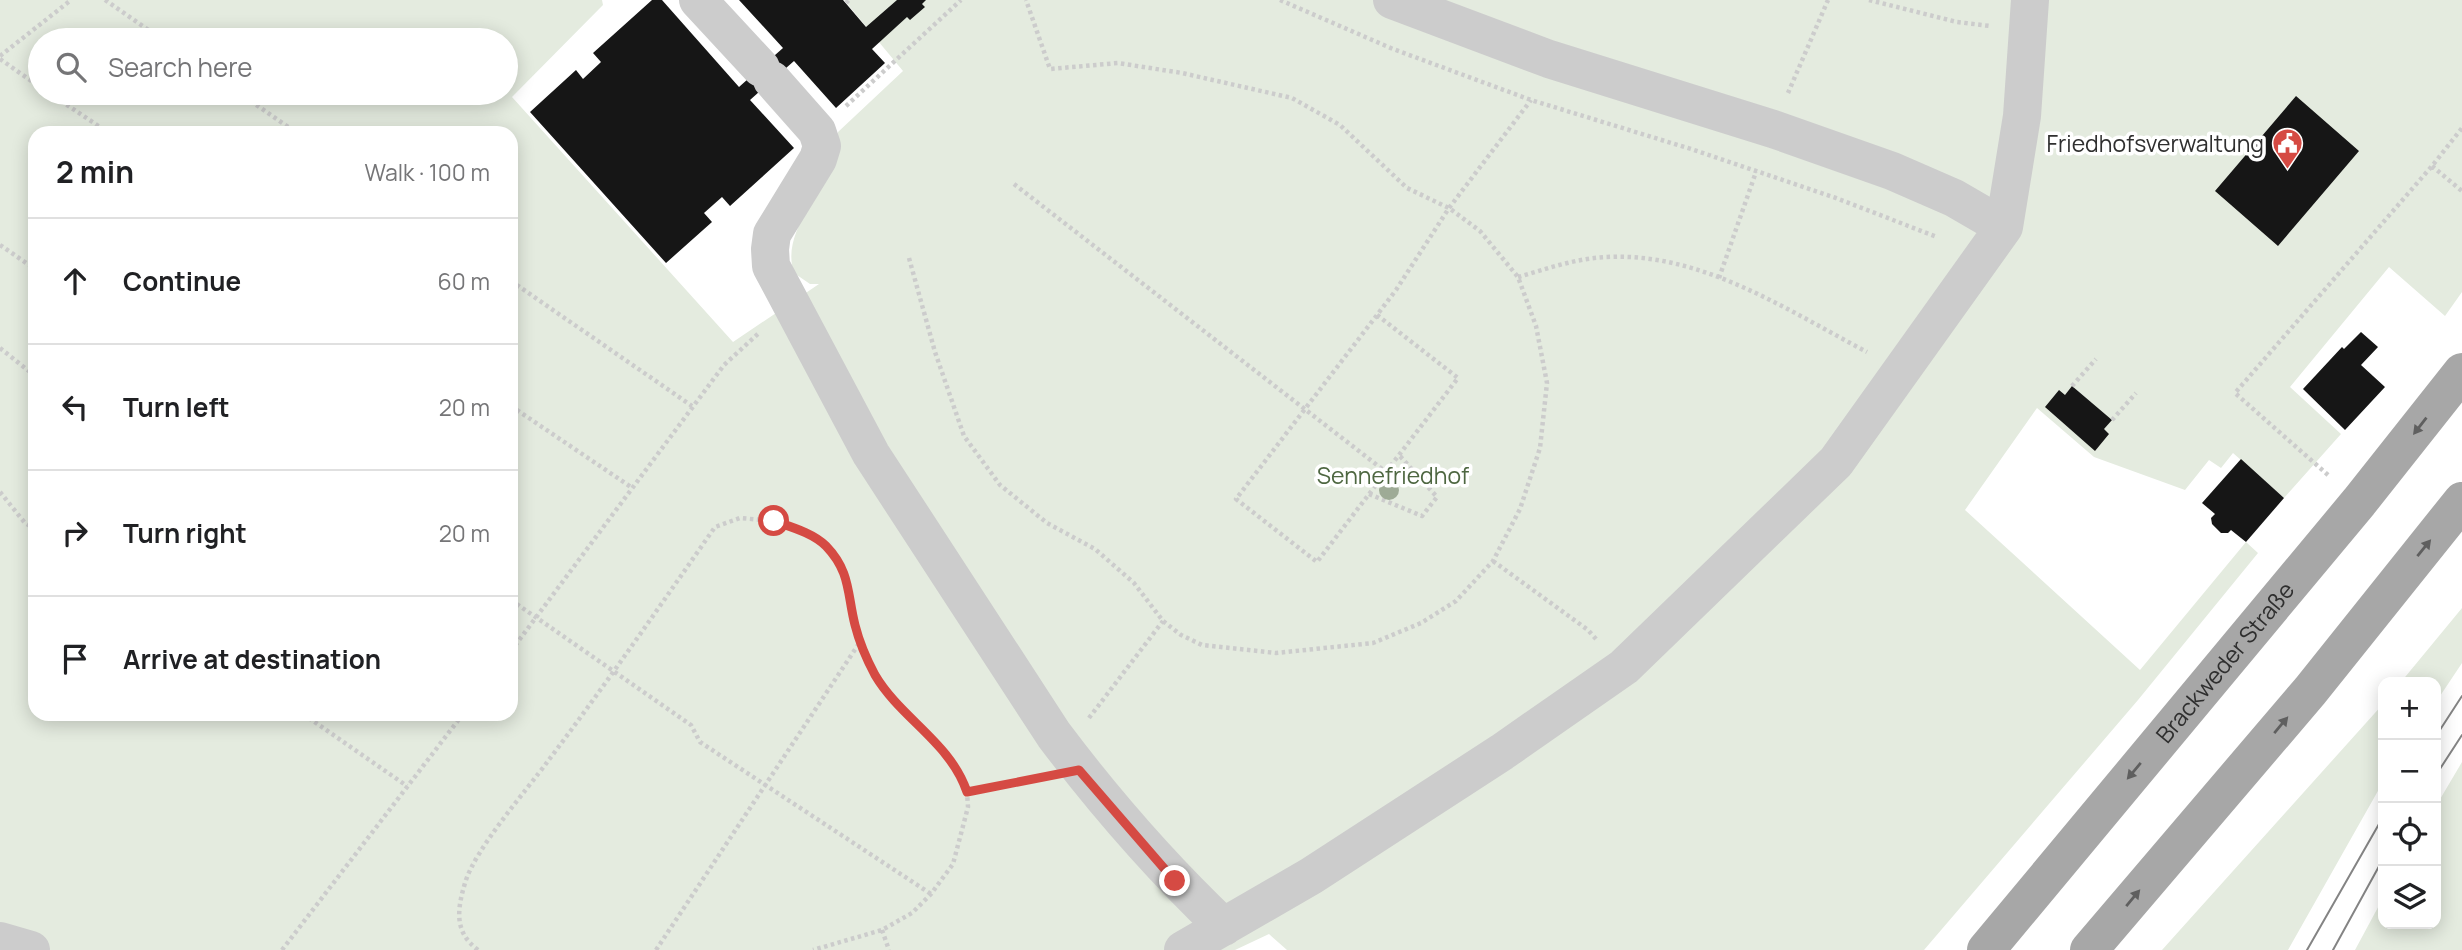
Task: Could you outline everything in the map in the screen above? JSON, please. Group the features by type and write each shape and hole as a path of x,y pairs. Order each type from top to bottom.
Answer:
{"main road":[{"name":"Brackweder Straße","path":"1986,950 2359,502 2462,372"},
{"path":"2089,950 2310,691 2462,501"}],"lane":[{"path":"698,0 817,131 822,146 818,159 772,234 771,266 870,454 1072,760 1175,881 1224,927"},
{"path":"1392,0 1549,59 1773,129 1892,171 1944,193 2004,227"},
{"path":"1183,950 1311,876 1502,752 1623,667 1836,462 2004,227 2022,116 2029,16"},
{"path":"0,941 31,950"}],"path":[{"path":"37,28 71,0"},
{"path":"105,0 146,28"},
{"path":"859,94 961,0"},
{"path":"909,258 934,352 964,436 1000,485 1047,523 1095,549 1134,583 1163,621 1181,635 1202,645 1276,653 1373,643 1421,623 1456,601 1493,561 1520,509 1540,447 1546,383 1536,326 1518,277 1480,231 1449,208 1407,188 1340,125 1292,98 1182,73 1118,63 1050,69 1026,0"},
{"path":"1869,0 1957,22 2029,16"},
{"path":"28,35 0,58 28,78"},
{"path":"1377,315 1458,378 1317,562 1236,499 1396,290 1449,208 1531,100"},
{"path":"67,105 98,126"},
{"path":"256,105 287,126"},
{"path":"2328,475 2235,393 2462,128"},
{"path":"2432,166 2462,191"},
{"path":"1014,184 1386,471"},
{"path":"0,245 28,264"},
{"path":"1518,277 1566,264 1607,257 1647,259 1692,268 1745,288 1902,370"},
{"path":"518,286 692,406"},
{"path":"518,642 692,406 752,337 792,309"},
{"path":"0,348 28,370"},
{"path":"2072,386 2096,359"},
{"path":"2112,420 2136,393"},
{"path":"518,411 631,487"},
{"path":"1369,494 1422,516 1437,497 1399,455"},
{"path":"0,492 28,524"},
{"path":"478,950 468,942 458,919 465,881 485,846 614,672 715,527 740,518 774,521 805,532 825,545 845,571 855,626 876,676 905,713 940,746 963,780 967,792 968,807 953,864 912,913 882,930 813,950"},
{"path":"1493,561 1587,630 1623,667"},
{"path":"518,605 691,725 699,742 930,894"},
{"path":"967,792 1072,760 1163,621"},
{"path":"656,950 861,641"},
{"path":"313,721 407,786"},
{"path":"282,950 458,721"},
{"path":"882,930 889,950"}],"green space":[{"name":"Sennefriedhof","path":"0,0 602,0 603,5 518,91 518,28 28,28 28,105 518,104 733,342 819,284 810,284 794,273 791,259 797,231 833,165 837,153 838,132 903,71 844,0 2462,0 2462,292 2445,316 2389,267 2290,387 2341,434 2284,498 2233,453 2221,468 2209,460 2185,490 2094,457 2037,408 1965,510 2140,670 2246,542 2258,553 2138,700 1924,950 1287,950 1269,934 1235,950 0,950"},
{"path":"2462,608 2462,663 2441,694 2441,677 2405,677"},
{"path":"2378,710 2378,791 2288,950 2162,950"},
{"path":"2462,762 2462,950 2355,950 2378,907 2378,929 2441,929 2441,798"}],"building":[{"path":"652,0 662,0 739,87 783,48 739,0 843,0 866,27 897,0 926,0 922,4 925,7 910,20 907,17 872,49 885,63 836,108 794,61 750,100 794,148 730,206 722,197 704,213 712,222 666,263 530,112 576,70 583,79 601,62 593,53"},
{"name":"Friedhofsverwaltung","path":"2296,96 2359,151 2278,246 2215,191"},
{"path":"2361,332 2378,347 2361,365 2385,387 2345,430 2303,389 2342,347 2344,349"},
{"path":"2072,386 2112,420 2104,429 2109,434 2095,451 2045,407 2059,390 2065,395"},
{"path":"2241,459 2284,498 2246,542 2231,530 2221,533 2212,524 2211,518 2215,514 2202,503"}],"tram line":[{"path":"2441,728 2462,696"},
{"path":"2441,767 2462,735"},
{"path":"2307,950 2378,826"},
{"path":"2333,950 2379,866"}],"place":[{"name":"Friedhofsverwaltung","path":"2287,171"}],"route":[{"path":"774,521 805,532 825,545 845,571 855,626 876,676 905,713 940,746 963,780 967,792 1079,770 1175,881"}]}
